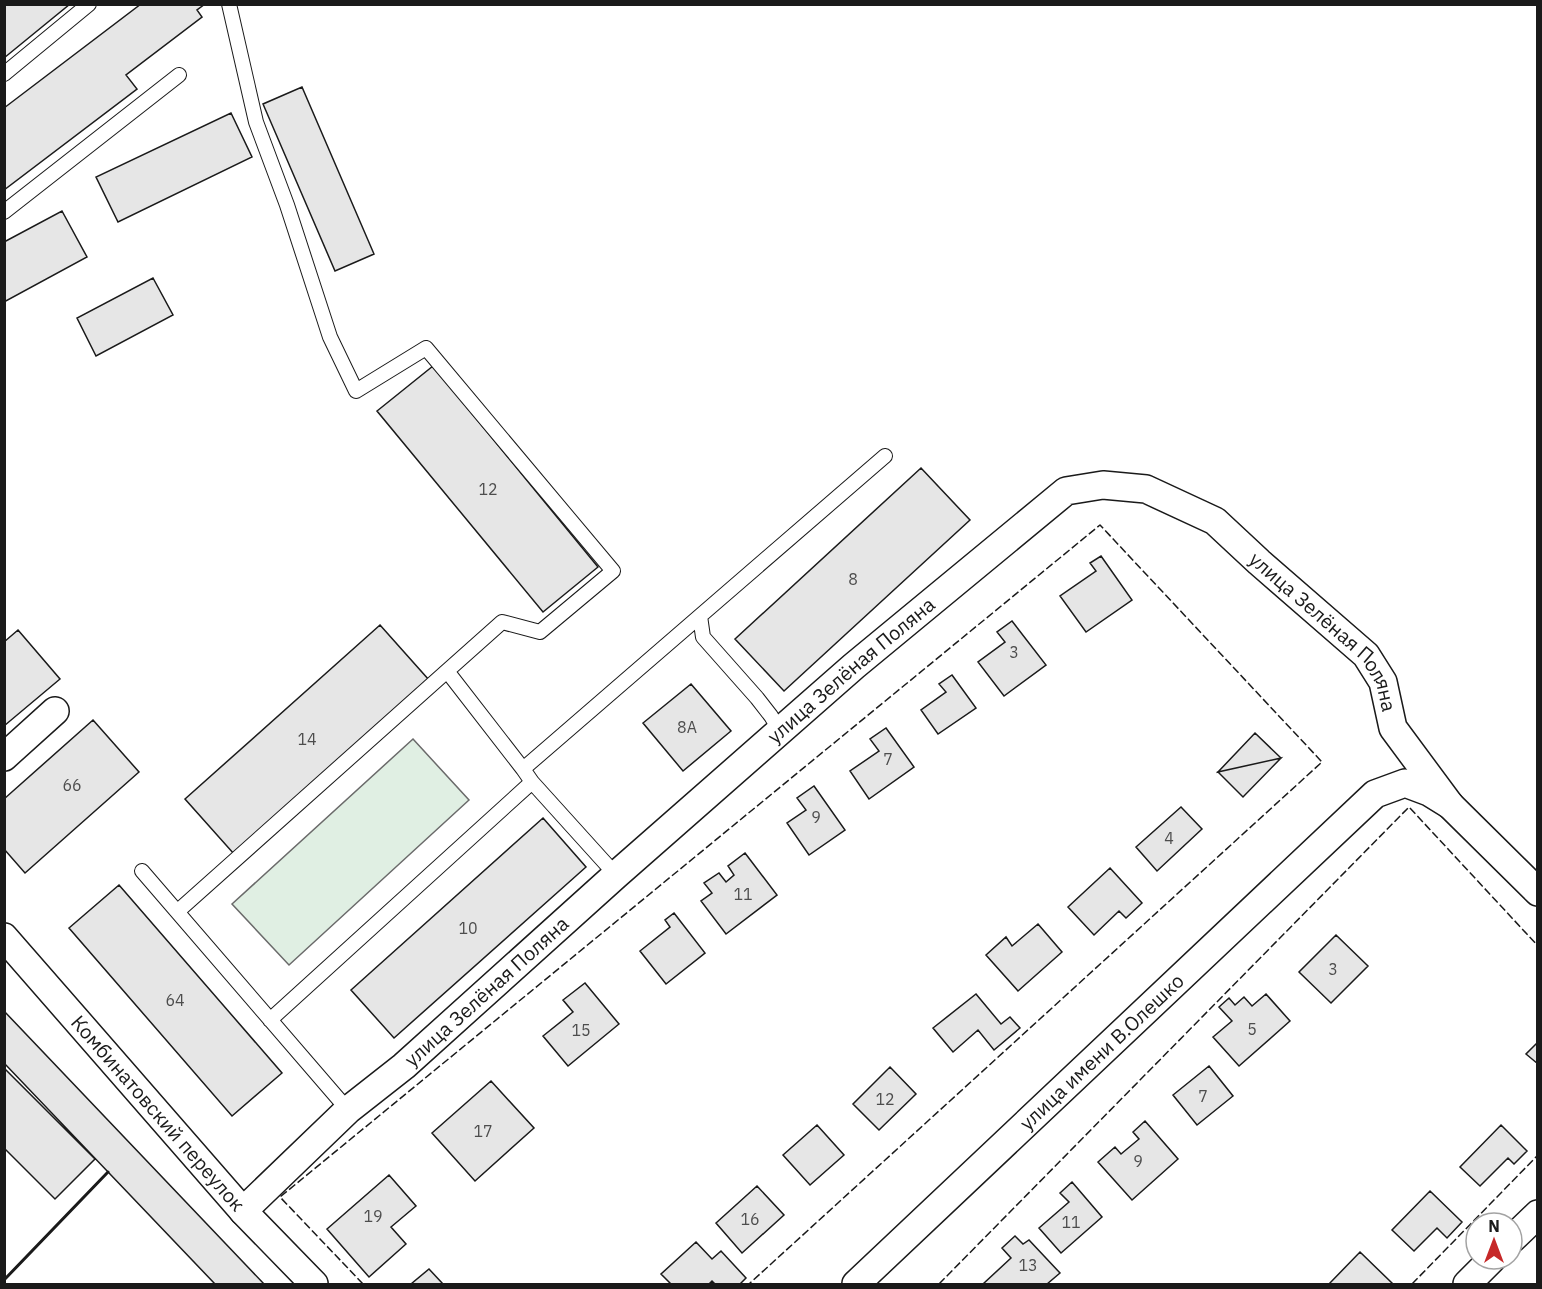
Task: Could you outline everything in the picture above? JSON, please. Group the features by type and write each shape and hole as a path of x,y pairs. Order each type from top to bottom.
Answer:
{"street":[{"name":"улица Зелёная Поляна","path":"243,1210 348,1110 404,1066 616,875 854,666 1066,491 1103,485 1146,489 1215,521 1366,654 1383,682 1393,728 1450,805"},
{"path":"4,758 55,711"},
{"name":"улица имени В.Олешко","path":"856,1284 1375,794 1405,783 1429,792 1450,805"},
{"path":"1450,805 1538,892"},
{"name":"Комбинатовский переулок","path":"4,937 243,1210 315,1284"},
{"path":"1524,1227 1538,1214"},
{"path":"1467,1284 1480,1271"}],"lane":[{"path":"4,74 89,4"},
{"path":"178,911 502,622 540,632 613,571 426,348 356,391 330,337 287,205 256,122 229,4"},
{"path":"4,212 179,75"},
{"path":"523,769 885,456"},
{"path":"700,616 703,637 757,698 780,731"},
{"path":"447,671 532,782 616,875"},
{"path":"270,1020 532,782"},
{"path":"142,871 348,1110"}],"green space":[{"path":"413,739 469,800 289,965 232,904"}],"building":[{"path":"4,4 70,4 4,58"},
{"path":"141,4 205,4 197,10 202,17 126,75 137,89 4,190 4,108"},
{"path":"302,87 374,254 335,271 263,104"},
{"path":"231,113 252,157 118,222 96,177"},
{"path":"62,211 87,257 4,302 4,242"},
{"path":"153,278 173,315 96,356 77,318"},
{"path":"433,366 598,567 543,612 377,411"},
{"path":"921,468 970,520 784,691 735,639"},
{"path":"1101,556 1132,600 1086,632 1060,596 1096,571 1090,563"},
{"path":"1012,621 1046,665 1004,696 978,662 1005,642 997,632"},
{"path":"380,625 429,680 234,854 185,799"},
{"path":"18,630 60,679 4,726 4,642"},
{"path":"952,675 976,708 938,734 921,710 946,692 939,684"},
{"path":"691,684 731,731 683,771 643,723"},
{"path":"93,720 139,772 25,873 4,849 4,799"},
{"path":"886,728 914,767 869,799 850,771 879,751 870,739"},
{"path":"1255,733 1281,758 1218,772"},
{"path":"1281,758 1243,797 1218,772"},
{"path":"814,786 845,830 809,855 787,823 806,810 797,798"},
{"path":"1181,807 1202,829 1157,871 1136,847"},
{"path":"543,818 586,867 394,1038 351,990"},
{"path":"745,853 777,895 726,934 701,901 712,893 704,883 719,873 726,882 734,875 728,866"},
{"path":"1110,868 1142,903 1126,918 1119,911 1094,935 1068,907"},
{"path":"119,885 282,1073 232,1116 69,928"},
{"path":"674,913 705,953 666,984 640,951 670,927 665,920"},
{"path":"1038,924 1062,952 1018,991 986,955 1006,937 1012,946"},
{"path":"1336,935 1368,966 1331,1003 1299,972"},
{"path":"585,983 619,1024 568,1066 543,1036 573,1012 563,1000"},
{"path":"976,994 1001,1024 1010,1017 1020,1028 994,1050 978,1030 953,1052 933,1028"},
{"path":"1266,994 1290,1021 1239,1066 1213,1037 1232,1021 1219,1007 1229,998 1235,1005 1244,997 1252,1006"},
{"path":"4,1011 264,1284 215,1284 4,1063"},
{"path":"1538,1042 1538,1064 1526,1054"},
{"path":"1209,1066 1233,1096 1197,1125 1173,1095"},
{"path":"890,1067 916,1094 879,1130 853,1104"},
{"path":"4,1068 95,1159 55,1199 4,1148"},
{"path":"491,1081 534,1128 475,1181 432,1133"},
{"path":"1145,1121 1178,1159 1132,1200 1098,1162 1115,1147 1121,1154 1139,1139 1133,1132"},
{"path":"817,1125 844,1155 810,1185 783,1155"},
{"path":"1501,1125 1527,1151 1514,1164 1508,1158 1480,1186 1460,1167"},
{"path":"389,1175 416,1206 391,1227 406,1244 369,1277 327,1229"},
{"path":"1072,1182 1102,1217 1061,1253 1039,1228 1069,1202 1060,1193"},
{"path":"757,1186 784,1215 742,1253 716,1223"},
{"path":"1430,1191 1462,1222 1447,1238 1437,1228 1414,1251 1392,1230"},
{"path":"1015,1236 1023,1244 1029,1240 1060,1273 1047,1284 983,1284 1011,1258 1002,1248"},
{"path":"696,1242 712,1259 721,1251 746,1278 740,1284 715,1284 712,1281 709,1284 671,1284 661,1274"},
{"path":"1360,1252 1393,1284 1329,1284"},
{"path":"429,1269 443,1284 411,1284"}],"fence":[{"path":"363,1284 280,1197 1100,525 1322,762 749,1284"},
{"path":"939,1284 1409,807 1538,946"},
{"path":"1412,1284 1538,1155"}],"wall":[{"path":"4,1280 108,1172"}]}
